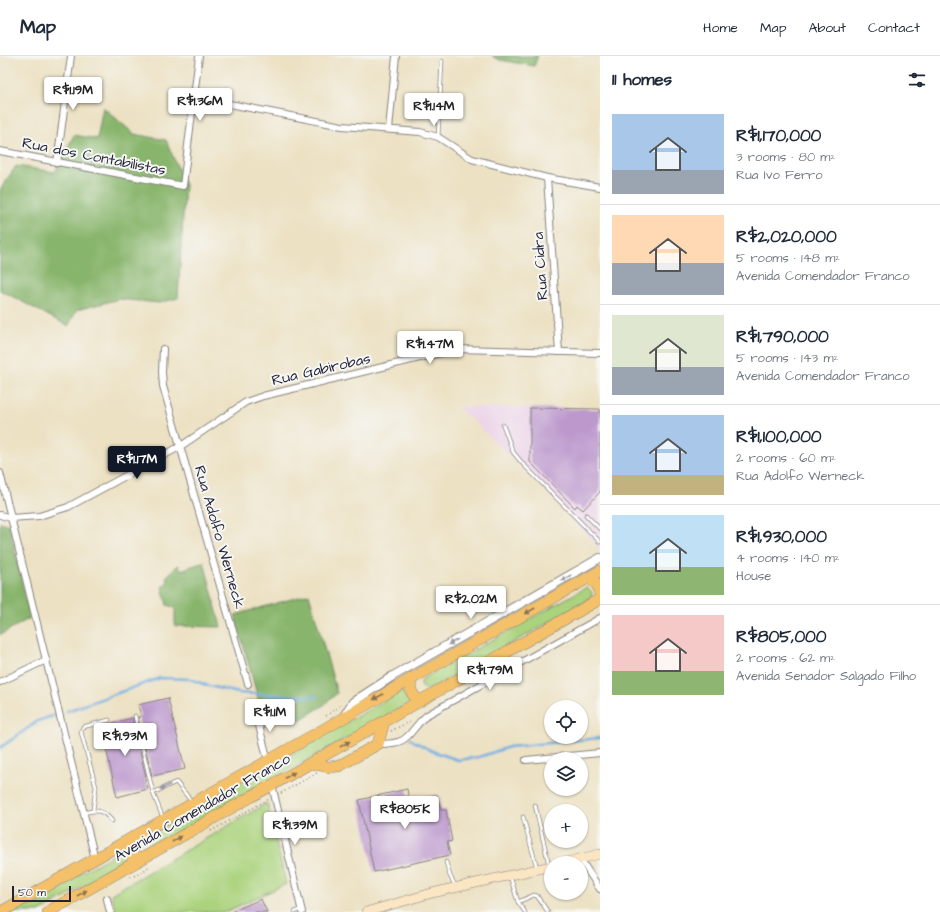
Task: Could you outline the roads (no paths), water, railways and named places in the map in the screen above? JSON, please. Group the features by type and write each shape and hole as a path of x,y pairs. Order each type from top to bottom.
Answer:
{"highway":[{"name":"Avenida Comendador Franco","path":"1,912 134,838 344,716 600,571"},
{"path":"588,578 595,582 599,589 599,598"},
{"name":"Avenida Comendador Franco","path":"48,912 147,862 272,785 599,598"},
{"path":"412,678 409,686 411,694 417,699 423,699"},
{"path":"311,763 328,767 339,766 378,744 384,722"},
{"path":"134,838 129,846 128,854 132,858 147,862"}],"main road":[{"path":"588,857 600,854"},
{"path":"366,912 432,893 544,867"}],"street":[{"path":"57,163 71,56"},
{"path":"199,56 194,97 342,126 420,132 438,137 472,159 547,178 600,187"},
{"path":"389,129 396,56"},
{"name":"Rua dos Contabilistas","path":"0,151 182,186 194,97"},
{"name":"Rua Cidra","path":"547,178 559,352"},
{"name":"Rua Adolfo Werneck","path":"163,348 163,386 248,684"},
{"name":"Rua Gabirobas","path":"0,516 11,518 39,516 68,507 181,446 246,402 263,396 457,350 600,353"},
{"path":"0,473 95,859"},
{"name":"Avenida Comendador Franco","path":"344,716 353,702 393,676 600,558"},
{"path":"378,744 390,744 400,742 408,738 420,722 428,716 600,618"},
{"path":"0,682 46,660"},
{"path":"255,710 268,761"},
{"path":"526,760 600,753"},
{"path":"272,785 299,911"},
{"path":"588,871 600,889"},
{"path":"107,900 110,912"}],"lane":[{"path":"438,137 442,61"},
{"path":"503,425 513,452 522,463 600,542"},
{"path":"586,515 600,529"},
{"path":"135,716 153,793 164,820"},
{"path":"93,810 96,787 80,732 83,727 109,720"},
{"path":"153,793 176,782 193,804"},
{"path":"535,806 548,856"},
{"path":"84,813 93,810 107,814 112,821"},
{"path":"523,817 537,869"},
{"path":"446,862 450,876 456,888"},
{"path":"510,876 518,902 525,912"},
{"path":"518,902 534,895 537,896 548,912"}],"waterway":[{"path":"67,711 160,678 190,679 209,686 239,693 317,697"},
{"path":"0,748 38,721 55,715"},
{"path":"410,739 432,751 458,760 479,757 509,747 600,738"}]}
